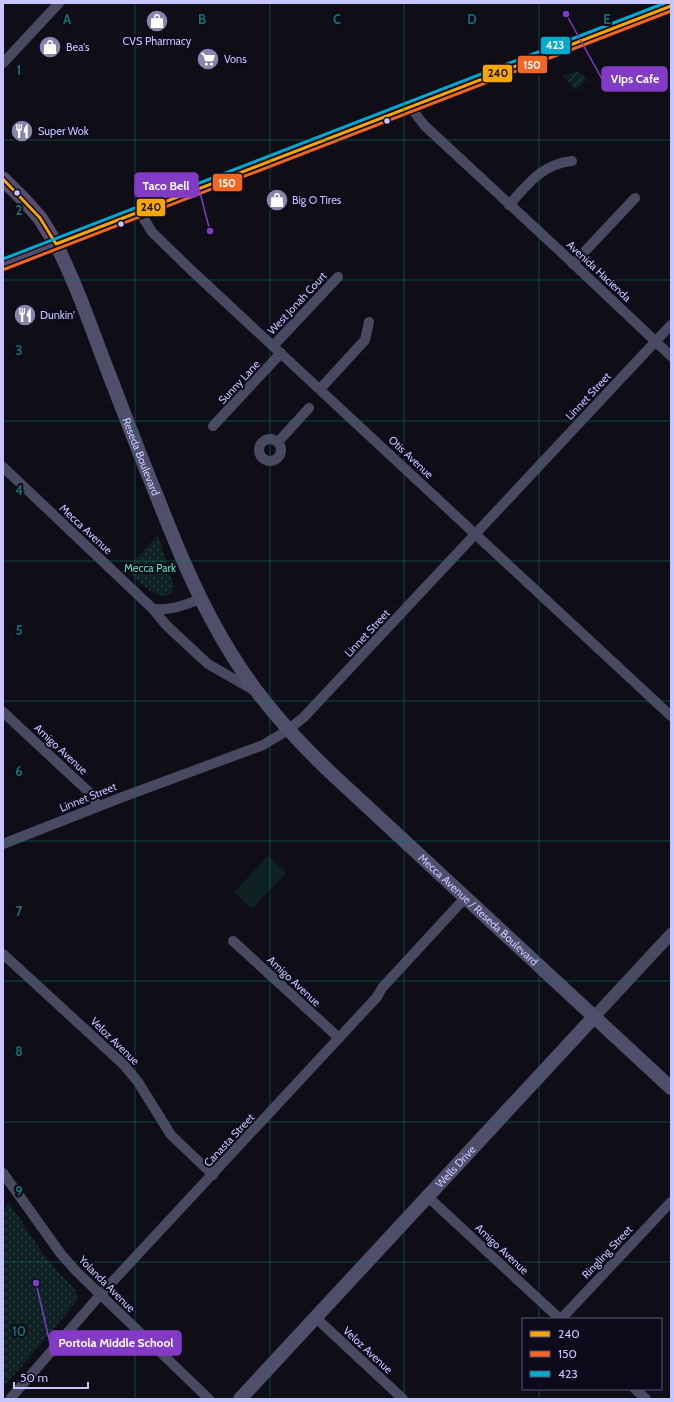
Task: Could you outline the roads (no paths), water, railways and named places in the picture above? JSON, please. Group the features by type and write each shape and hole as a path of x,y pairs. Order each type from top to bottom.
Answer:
{"main road":[{"path":"3,264 671,6"},
{"name":"Reseda Boulevard","path":"3,179 40,218 66,264 177,549 200,599 233,657 258,693 288,730"},
{"name":"Mecca Avenue / Reseda Boulevard","path":"288,730 331,774 671,1088"},
{"name":"Wells Drive","path":"240,1399 594,1017"}],"street":[{"path":"3,63 59,3"},
{"name":"Avenida Hacienda","path":"410,107 424,126 671,356"},
{"path":"509,205 539,174 553,165 561,162 572,161"},
{"path":"573,264 634,198"},
{"name":"Otis Avenue","path":"139,211 152,232 475,535 671,716"},
{"name":"West Jonah Court","path":"273,346 338,277"},
{"path":"320,389 365,340 369,322"},
{"name":"Linnet Street","path":"3,844 98,806 263,744 288,730 304,717 671,325"},
{"name":"Sunny Lane","path":"213,426 282,353"},
{"path":"278,442 309,408"},
{"name":"Mecca Avenue","path":"3,467 153,609 166,625 208,664 258,693"},
{"path":"153,609 173,609 200,599"},
{"name":"Amigo Avenue","path":"3,712 90,793 98,806"},
{"name":"Canasta Street","path":"10,1399 30,1378 100,1295 377,997 382,988 465,898"},
{"name":"Wells Drive","path":"594,1017 671,934"},
{"name":"Amigo Avenue","path":"233,940 339,1038"},
{"name":"Veloz Avenue","path":"3,954 124,1065 138,1082 170,1134 213,1175"},
{"name":"Yolanda Avenue","path":"3,1173 61,1254 77,1272 209,1399"},
{"name":"Amigo Avenue","path":"428,1197 559,1318"},
{"name":"Ringling Street","path":"561,1318 671,1202"},
{"name":"Veloz Avenue","path":"316,1318 403,1399"},
{"path":"636,1390 646,1399"}],"place":[{"name":"Vips Cafe","path":"566,14"},
{"name":"CVS Pharmacy","path":"157,21"},
{"name":"Bea's","path":"50,47"},
{"name":"Vons","path":"208,59"},
{"name":"Super Wok","path":"22,131"},
{"name":"Big O Tires","path":"277,200"},
{"name":"Taco Bell","path":"210,231"},
{"name":"Dunkin'","path":"25,315"},
{"name":"Portola Middle School","path":"36,1283"}],"park label":[{"name":"Mecca Park","path":"150,568"}]}
